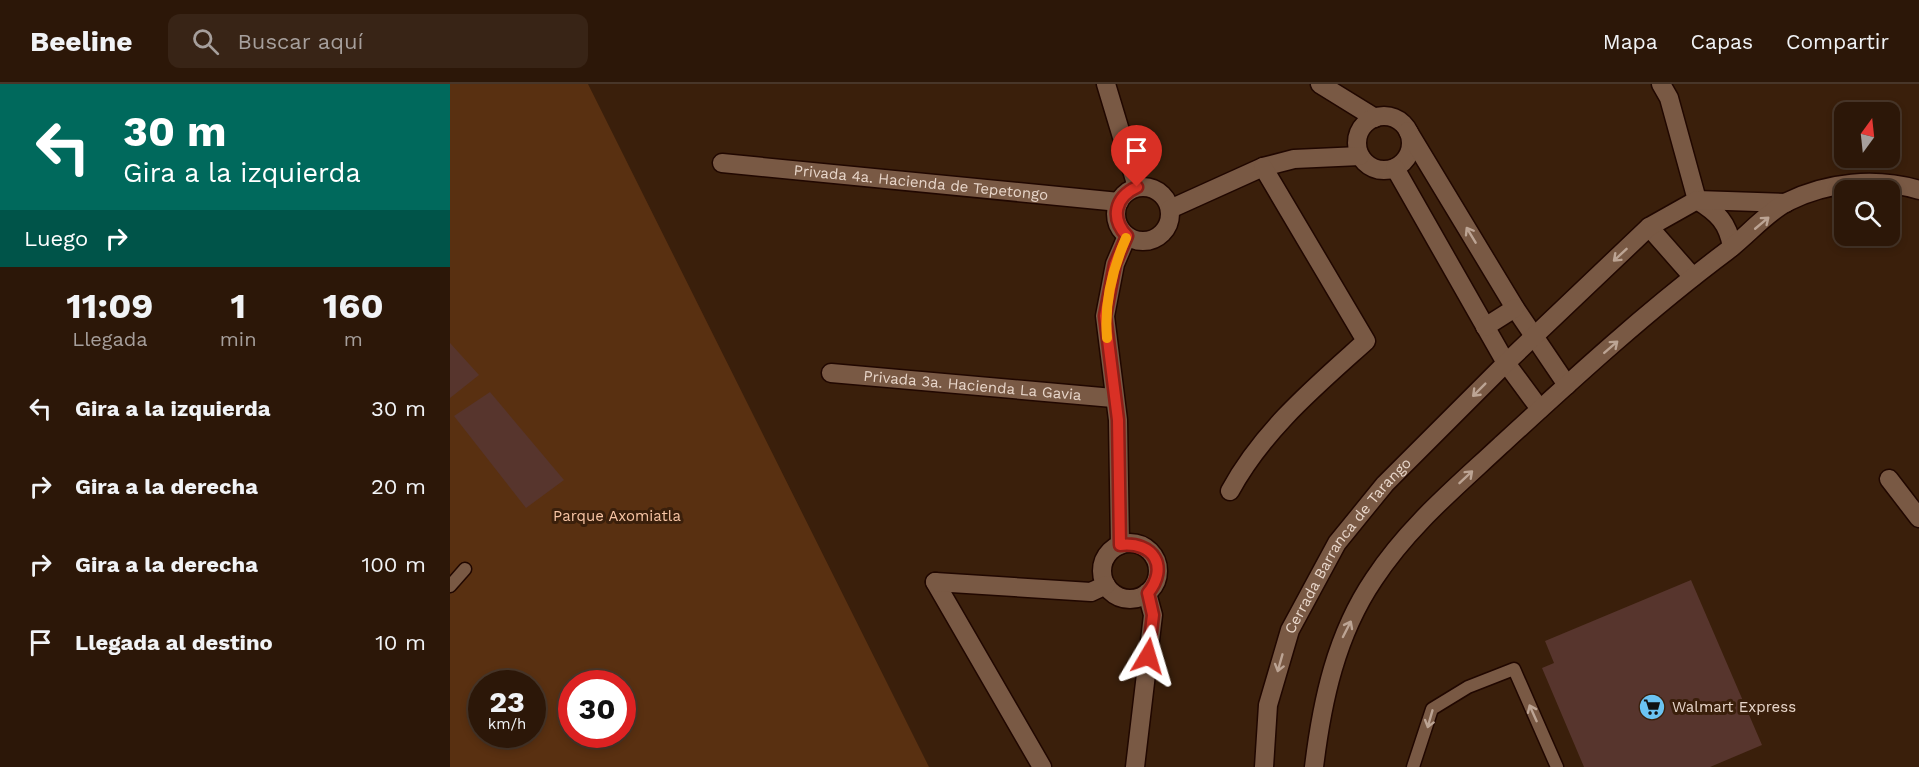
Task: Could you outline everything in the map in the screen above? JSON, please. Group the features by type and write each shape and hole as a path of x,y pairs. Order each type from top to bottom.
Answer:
{"street":[{"path":"1106,84 1137,187"},
{"path":"1320,84 1375,118 1395,119 1408,131 1533,337 1567,385"},
{"path":"1661,84 1669,98 1697,200 1716,212 1729,228 1732,247"},
{"path":"1375,118 1367,123 1358,138 1360,156 1374,168 1383,170 1395,168 1409,154 1412,145 1408,131"},
{"path":"1170,208 1263,167 1294,159 1360,156"},
{"name":"Privada 4a. Hacienda de Tepetongo","path":"722,163 1119,202"},
{"path":"1230,490 1241,470 1296,404 1366,341 1263,167"},
{"path":"1395,168 1506,363 1540,409"},
{"path":"1314,767 1321,707 1341,642 1372,581 1411,529 1567,385 1693,277 1786,203 1819,191 1861,182 1898,183 1919,190"},
{"path":"1137,187 1153,188 1161,192 1170,208 1168,227 1162,234 1145,241 1127,236 1117,221 1119,202 1128,191 1137,187"},
{"path":"1697,200 1786,203"},
{"name":"Cerrada Barranca de Tarango","path":"1264,767 1268,705 1290,630 1337,543 1385,484 1533,337 1649,227 1697,200"},
{"path":"1649,227 1693,277"},
{"path":"1120,545 1118,420 1113,398 1105,316 1115,264 1127,236"},
{"path":"1485,327 1515,308"},
{"name":"Privada 3a. Hacienda La Gavia","path":"831,374 1113,398"},
{"path":"1888,479 1919,518"},
{"path":"1134,543 1146,548 1155,558 1159,571 1156,583 1148,593 1137,598 1125,599 1114,594 1106,585 1103,576 1106,557 1120,545 1134,543"},
{"path":"1042,767 935,582 1091,592 1106,585"},
{"path":"1135,767 1153,615 1148,593"}],"lane":[{"path":"450,586 465,569"},
{"path":"1413,767 1432,709 1468,687 1514,669 1557,767"}],"green space":[{"name":"Parque Axomiatla","path":"450,84 588,84 929,767 450,767"}],"building":[{"path":"450,343 479,375 450,398"},
{"path":"490,392 564,480 526,508 454,416"},
{"name":"Walmart Express","path":"1691,580 1762,745 1710,767 1584,767 1542,668 1554,663 1545,641"}],"slow traffic":[{"path":"1107,338 1105,316 1108,298 1115,264 1126,238"}],"place":[{"name":"Walmart Express","path":"1652,707"}],"route":[{"path":"1137,187 1121,197 1116,211 1117,221 1127,236 1115,264 1105,316 1113,398 1118,420 1120,545 1134,543 1146,548 1155,558 1159,571 1156,583 1148,593 1153,615 1148,656"}]}
